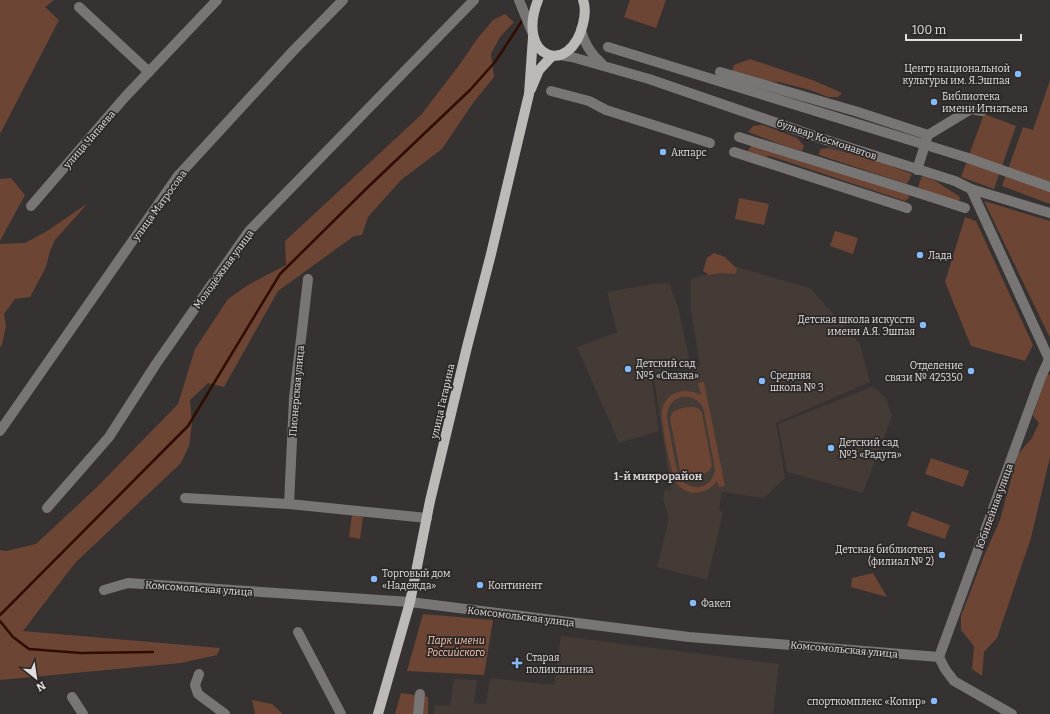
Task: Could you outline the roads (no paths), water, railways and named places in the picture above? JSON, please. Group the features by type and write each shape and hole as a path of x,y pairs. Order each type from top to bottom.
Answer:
{"main road":[{"path":"538,0 534,12 533,35 537,46 543,53 555,55"},
{"path":"581,30 585,10 583,0"},
{"name":"улица Гагарина","path":"378,714 410,602 427,518 529,94 539,70 555,55 566,51 575,43 581,30"},
{"name":"улица Гагарина","path":"529,94 533,35"}],"street":[{"name":"улица Чапаева","path":"31,206 149,72 217,0"},
{"name":"улица Матросова","path":"0,431 178,177 293,51 343,0"},
{"name":"Молодёжная улица","path":"47,508 109,437 156,364 249,231 474,0"},
{"name":"улица Гагарина","path":"519,0 533,35"},
{"path":"80,7 149,72"},
{"path":"581,30 587,47 603,66"},
{"path":"608,46 926,140"},
{"name":"бульвар Космонавтов","path":"555,55 572,57 655,81 917,170 955,181 972,189 1050,213"},
{"path":"720,72 858,112 926,140 1050,187"},
{"path":"551,91 589,101 606,110 710,144"},
{"path":"917,170 926,140 971,109 982,111"},
{"path":"738,137 965,208"},
{"path":"734,152 907,208"},
{"path":"972,189 1049,358"},
{"name":"Пионерская улица","path":"289,504 294,398 308,279"},
{"name":"Юбилейная улица","path":"939,657 1049,358"},
{"path":"185,498 289,504 427,518"},
{"name":"Комсомольская улица","path":"104,590 128,583 410,602 689,637 939,657"},
{"path":"298,632 341,714"},
{"path":"939,657 945,669 954,681 1012,714"},
{"path":"199,674 195,685 198,694 225,714"},
{"path":"418,714 420,694"},
{"path":"72,697 83,714"}],"waterway":[{"path":"0,615 188,426 280,274 367,188 470,90 495,62 522,21"},
{"path":"0,621 13,637 29,649 81,653 153,652"}],"place":[{"name":"Центр национальной культуры им. Я.Эшпая","path":"1018,74"},
{"name":"Библиотека имени Игнатьева","path":"934,102"},
{"name":"Акпарс","path":"663,152"},
{"name":"Лада","path":"920,255"},
{"name":"Детская школа искусств имени А.Я. Эшпая","path":"923,325"},
{"name":"Детский сад №5 «Сказка»","path":"628,369"},
{"name":"Отделение связи № 425350","path":"971,371"},
{"name":"Средняя школа № 3","path":"762,381"},
{"name":"Детский сад №3 «Радуга»","path":"831,448"},
{"name":"Детская библиотека (филиал № 2)","path":"942,555"},
{"name":"Торговый дом «Надежда»","path":"374,579"},
{"name":"Континент","path":"480,585"},
{"name":"Факел","path":"693,603"},
{"name":"Старая поликлиника","path":"517,663"},
{"name":"спорткомплекс «Копир»","path":"934,701"}],"district":[{"name":"1-й микрорайон","path":"658,476"}],"park label":[{"name":"Парк имени Российского","path":"456,646"}]}
